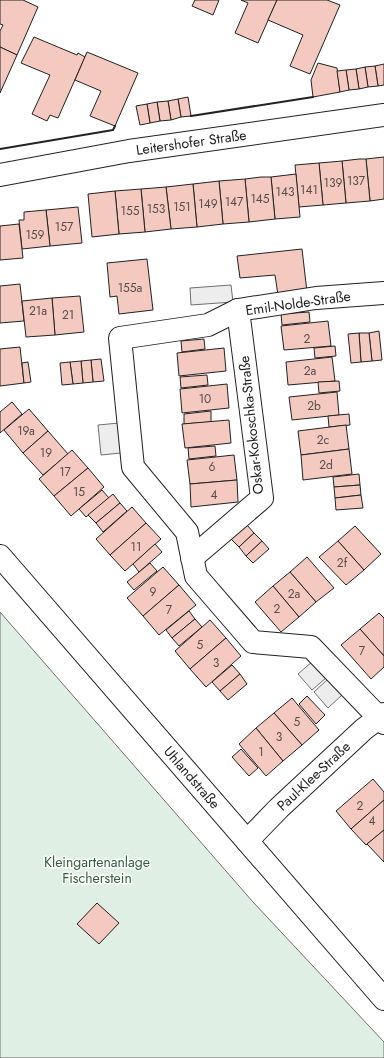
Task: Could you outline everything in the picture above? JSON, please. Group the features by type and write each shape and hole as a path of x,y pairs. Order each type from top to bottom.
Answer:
{"street":[{"name":"Leitershofer Straße","path":"0,174 129,151 384,116"},
{"name":"Emil-Nolde-Straße","path":"192,558 187,532 133,466 120,338 208,325 238,310 316,298 384,293"},
{"name":"Oskar-Kokoschka-Straße","path":"192,558 262,498 238,310"},
{"name":"Uhlandstraße","path":"0,556 384,999"},
{"path":"192,558 196,576 253,642 311,647 382,718"},
{"name":"Paul-Klee-Straße","path":"247,841 279,808 382,718"}],"green space":[{"name":"Kleingartenanlage Fischerstein","path":"0,612 253,902 384,1042 384,1058 0,1058"}],"shaded area":[{"path":"231,285 233,302 191,305 190,288"},
{"path":"119,423 121,453 101,455 98,425"},
{"path":"313,661 327,677 312,690 298,674"},
{"path":"328,679 342,695 328,708 314,692"}],"building":[{"path":"0,0 23,0 38,7 17,55 0,47 0,31 3,25 0,24"},
{"path":"195,0 219,0 213,15 192,6"},
{"path":"241,0 277,0 258,43 235,33 248,3"},
{"path":"277,0 327,0 340,5 310,74 290,66 303,35 268,20"},
{"path":"34,37 85,57 58,118 50,115 47,121 32,114 50,75 21,63"},
{"path":"0,47 17,55 0,93"},
{"path":"87,52 138,73 115,126 90,116 101,91 75,80"},
{"path":"318,63 337,68 340,92 313,97 311,80"},
{"path":"384,64 384,85 378,86 375,66"},
{"path":"375,66 378,86 368,87 365,67"},
{"path":"365,67 368,87 359,89 356,69"},
{"path":"356,69 359,89 349,90 346,70"},
{"path":"346,70 349,90 340,92 337,71"},
{"path":"188,97 191,116 181,117 178,99"},
{"path":"178,99 181,117 171,120 168,101"},
{"path":"168,101 171,120 160,121 157,102"},
{"path":"157,102 160,121 150,123 147,104"},
{"path":"147,104 150,123 140,125 136,106"},
{"path":"384,157 384,199 370,201 366,159"},
{"path":"366,159 370,201 346,203 342,161"},
{"path":"342,161 346,203 323,205 319,163"},
{"path":"319,163 323,205 299,207 295,165"},
{"path":"296,174 300,217 275,219 271,177"},
{"path":"271,177 275,219 249,222 245,179"},
{"path":"245,179 249,222 223,224 219,181"},
{"path":"219,181 223,224 197,227 193,184"},
{"path":"193,184 197,227 171,229 166,187"},
{"path":"166,187 171,229 145,232 141,189"},
{"path":"141,189 145,232 119,234 115,191"},
{"path":"115,191 119,234 92,237 88,194"},
{"path":"78,207 82,243 50,246 46,210"},
{"path":"46,210 50,246 22,249 19,220 24,220 24,212"},
{"path":"19,224 23,258 0,260 0,226"},
{"path":"302,249 307,292 278,295 275,275 240,278 237,256"},
{"path":"147,259 153,310 119,314 117,296 110,297 107,263"},
{"path":"20,284 24,321 0,323 0,286"},
{"path":"80,296 84,332 55,335 52,298"},
{"path":"52,298 55,335 26,337 22,301"},
{"path":"309,312 310,322 282,325 281,314"},
{"path":"328,321 331,346 284,350 281,326"},
{"path":"379,331 382,360 372,361 369,333"},
{"path":"359,333 369,333 372,361 361,362"},
{"path":"359,333 361,362 351,363 348,334"},
{"path":"204,339 205,349 182,352 181,341"},
{"path":"335,346 336,356 315,358 314,348"},
{"path":"20,347 24,383 0,386 0,349"},
{"path":"224,348 226,371 179,376 177,353"},
{"path":"332,357 335,381 288,385 286,362"},
{"path":"101,359 104,381 93,382 91,360"},
{"path":"91,360 93,382 83,383 81,361"},
{"path":"81,361 83,383 73,384 70,362"},
{"path":"28,362 31,382 24,383 22,363"},
{"path":"70,362 73,384 62,385 60,363"},
{"path":"207,375 208,385 181,388 180,377"},
{"path":"339,381 340,391 319,393 318,382"},
{"path":"227,384 229,408 182,413 180,389"},
{"path":"337,392 339,415 292,420 289,397"},
{"path":"12,402 22,414 0,433 0,412"},
{"path":"29,409 48,431 23,453 4,430"},
{"path":"211,411 211,422 184,424 184,414"},
{"path":"349,414 350,425 329,427 328,416"},
{"path":"229,420 231,443 185,448 182,424"},
{"path":"346,425 349,449 301,455 298,431"},
{"path":"48,431 68,454 43,475 23,453"},
{"path":"215,446 216,456 189,459 188,448"},
{"path":"349,449 352,474 303,480 301,455"},
{"path":"72,450 88,468 54,496 39,479"},
{"path":"234,455 237,480 190,484 187,460"},
{"path":"88,468 104,487 71,516 54,496"},
{"path":"359,474 360,485 334,487 333,477"},
{"path":"237,480 238,502 191,507 190,484"},
{"path":"360,485 361,495 335,498 334,487"},
{"path":"102,490 109,498 86,517 79,509"},
{"path":"113,494 120,503 96,523 88,515"},
{"path":"361,495 363,508 336,510 335,498"},
{"path":"120,503 127,511 103,532 96,523"},
{"path":"132,507 146,523 110,555 96,539"},
{"path":"146,523 161,539 125,571 110,555"},
{"path":"247,525 254,533 239,547 231,539"},
{"path":"355,526 381,554 364,570 338,541"},
{"path":"254,533 262,541 246,556 239,547"},
{"path":"262,541 269,549 253,563 246,556"},
{"path":"338,541 364,570 346,585 319,557"},
{"path":"155,544 162,552 139,572 133,564"},
{"path":"307,557 334,588 316,602 290,572"},
{"path":"150,563 157,571 134,590 127,582"},
{"path":"163,567 179,585 143,616 127,598"},
{"path":"290,572 316,602 299,617 273,586"},
{"path":"179,585 196,605 159,635 143,616"},
{"path":"273,586 299,617 281,632 255,602"},
{"path":"189,611 195,619 172,638 166,630"},
{"path":"379,613 384,618 384,656 360,629"},
{"path":"195,619 202,627 179,646 172,638"},
{"path":"210,620 226,638 190,669 175,651"},
{"path":"360,629 384,656 384,667 371,679 341,645"},
{"path":"226,638 241,656 206,687 190,669"},
{"path":"232,665 240,674 220,691 212,682"},
{"path":"240,674 247,684 228,700 220,691"},
{"path":"307,696 325,715 316,724 299,704"},
{"path":"292,698 319,730 302,745 274,713"},
{"path":"274,713 302,745 283,761 256,728"},
{"path":"256,728 283,761 266,776 239,744"},
{"path":"241,749 258,768 249,776 232,757"},
{"path":"373,779 384,792 384,800 351,829 336,811"},
{"path":"384,800 384,830 366,845 351,829"},
{"path":"384,830 384,862 367,844"},
{"path":"97,903 119,923 99,944 77,924"}],"wall":[{"path":"191,116 313,97"},
{"path":"0,149 113,130 115,126"}]}
